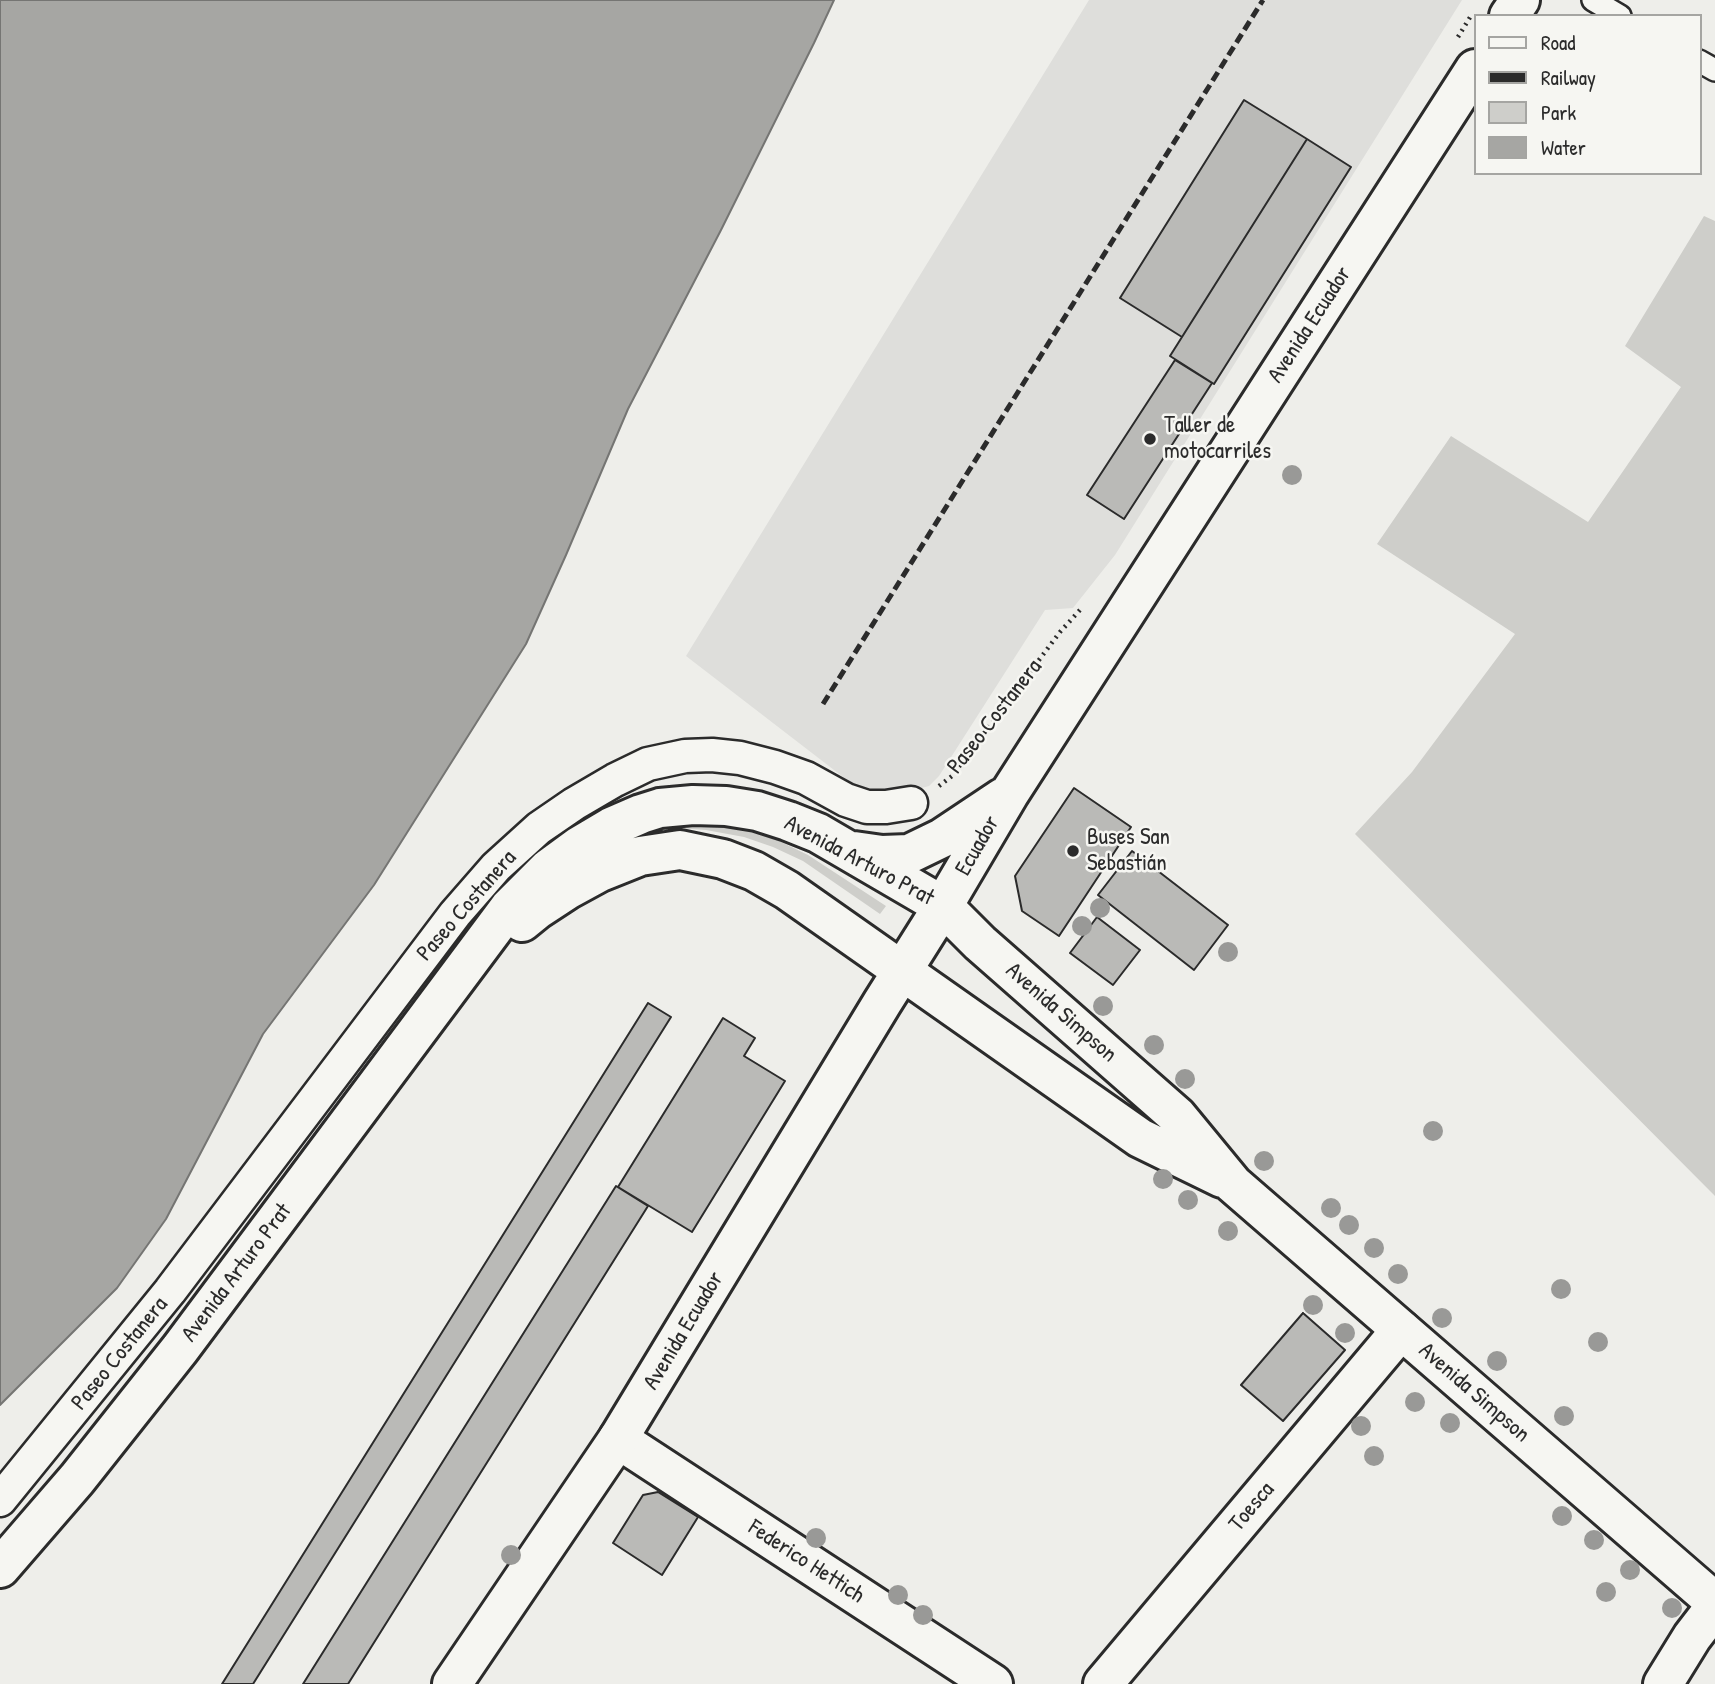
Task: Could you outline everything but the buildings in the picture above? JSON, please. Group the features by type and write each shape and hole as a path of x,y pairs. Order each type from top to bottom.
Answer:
{"main road":[{"name":"Avenida Ecuador","path":"1009,794 1474,71"},
{"path":"845,850 882,855 909,854 942,838 1009,794"},
{"name":"Ecuador","path":"902,970 1009,794"},
{"name":"Avenida Arturo Prat","path":"0,1568 78,1479 180,1349 509,908 549,868 579,846 611,827 660,808 694,805 758,811 808,829 943,906"},
{"name":"Avenida Arturo Prat","path":"464,971 538,909 567,890 600,872 640,856 680,850 723,859 754,871 787,890 902,970"},
{"name":"Avenida Simpson","path":"943,906 981,943 1177,1116 1233,1184 1715,1605"},
{"name":"Avenida Ecuador","path":"452,1684 618,1439 902,970"},
{"name":"Avenida Simpson","path":"902,970 1140,1138 1233,1184"},
{"name":"Toesca","path":"1103,1684 1401,1329"},
{"name":"Federico Hettich","path":"618,1439 993,1684"},
{"path":"1663,1684 1715,1605"}],"street":[{"name":"Paseo Costanera","path":"0,1500 170,1291 455,914 496,867 539,828 615,779 648,764 685,756 740,758 775,767 806,778 846,800 867,807 911,803"}],"lane":[{"path":"1593,0 1617,14"}],"path":[{"name":"Paseo Costanera","path":"911,803 926,797 952,776 1060,632 1086,603"}],"shaded area":[{"path":"1089,0 1462,0 1115,555 1073,608 1045,610 939,776 929,786 895,795 868,794 686,656"}],"green space":[{"path":"1704,216 1715,221 1715,1196 1355,834 1412,772 1515,634 1377,544 1451,436 1588,522 1681,387 1625,346"},
{"path":"704,821 746,829 777,840 808,855 886,906 880,914 803,861 744,837 678,828 660,830 617,847 619,833"}],"water":[{"path":"0,0 834,0 721,230 628,409 526,644 374,885 263,1034 166,1219 117,1288 0,1405"}],"railway":[{"path":"823,704 1263,0"}],"place":[{"name":"Taller de motocarriles","path":"1150,439"},
{"name":"Buses San Sebastián","path":"1073,851"}]}
